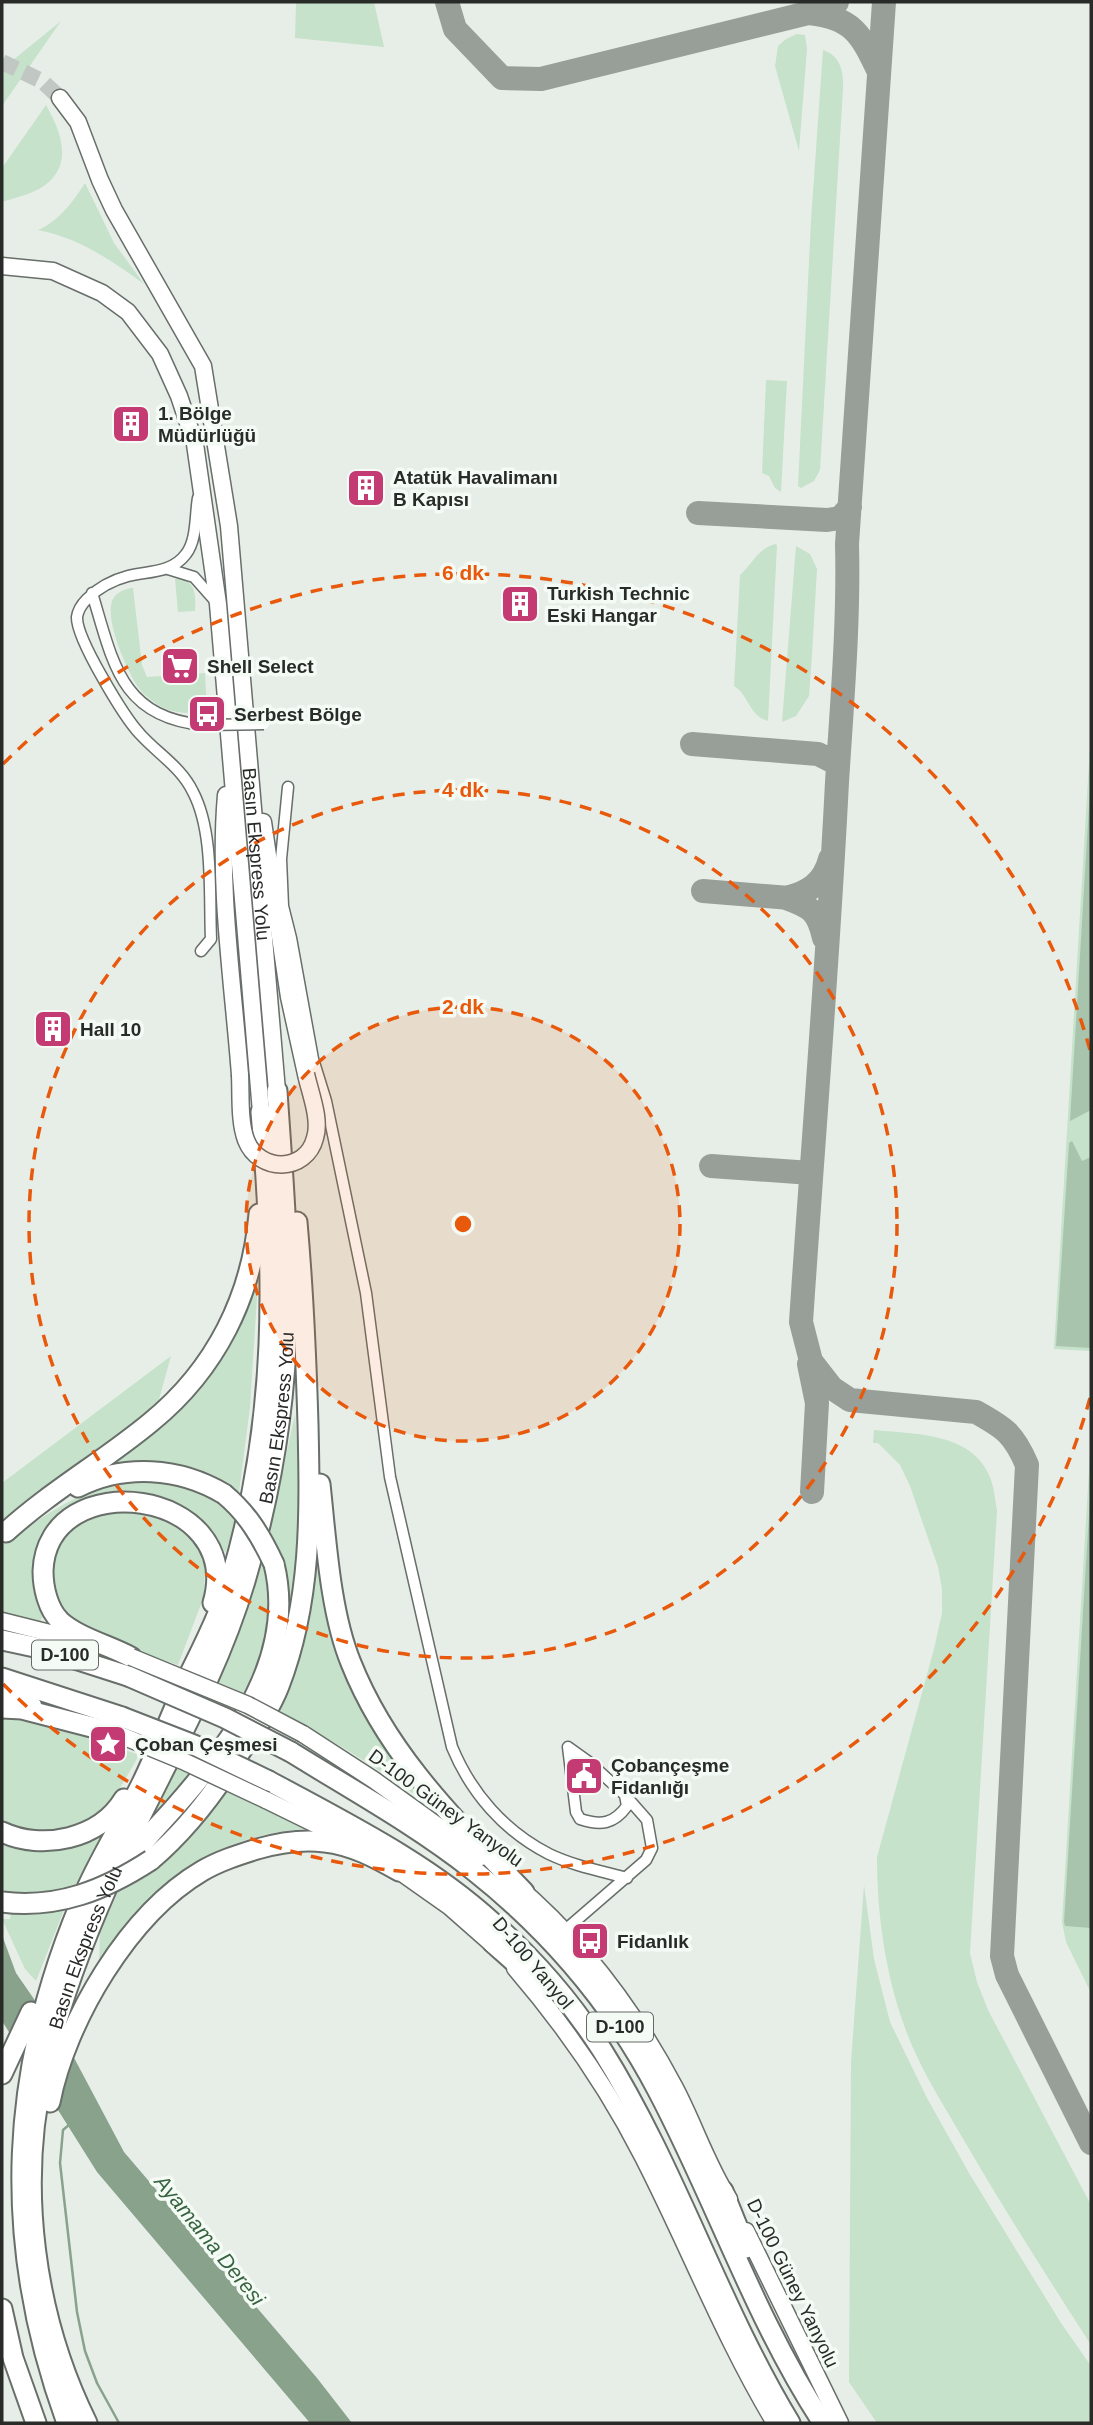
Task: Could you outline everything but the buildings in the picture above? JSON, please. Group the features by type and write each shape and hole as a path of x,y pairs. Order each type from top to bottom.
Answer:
{"highway":[{"path":"2,1902 43,1903 79,1896 113,1883 151,1860 182,1831 218,1787 260,1723 279,1686 297,1625 306,1570 309,1497 304,1310 297,1215 285,1118 277,1091"},
{"name":"Basın Ekspress Yolu","path":"87,2423 69,2381 51,2325 39,2272 31,2171 39,2093 58,2014 79,1956 120,1859 188,1723 238,1605 270,1482 277,1442 287,1321 284,1197 277,1091"},
{"path":"4,1534 31,1510 153,1421 194,1379 219,1345 239,1307 252,1264 259,1213 261,1112"},
{"name":"Basın Ekspress Yolu","path":"66,2423 41,2361 29,2317 16,2248 12,2194 13,2158 24,2073 41,1997 88,1886 143,1781 223,1602 253,1493 264,1423 272,1293 269,1205 261,1112"},
{"path":"307,1402 316,1440 322,1506 338,1616 350,1661 376,1715 399,1753 431,1793 524,1892"},
{"path":"4,1534 80,1486 99,1478 122,1472 173,1474 196,1480 224,1494 247,1516 262,1538 274,1564 279,1593 278,1624 266,1672 254,1700 216,1756 132,1856 96,1917"},
{"path":"130,1666 60,1620 52,1610 44,1589 44,1559 56,1531 83,1511 112,1502 145,1503 169,1509 193,1527 210,1549 216,1571 216,1588 195,1663"},
{"name":"D-100","path":"2,1640 130,1666 290,1752 419,1832 471,1868 539,1928 581,1974 628,2039 659,2092 756,2301 819,2418"},
{"name":"D-100","path":"2,1678 119,1725 194,1745 267,1790 405,1856 491,1920 535,1964 578,2016 614,2071 642,2122 744,2341 790,2423"},
{"path":"2,1708 119,1725"},
{"path":"2,1832 37,1841 72,1837 88,1831 118,1808 152,1758"},
{"path":"33,2218 40,2191 48,2111 66,2046 84,2007 117,1954 171,1894 204,1869 224,1860 283,1843 322,1841 359,1851 400,1871"},
{"path":"493,1943 547,1995 642,2122"},
{"path":"4,2068 41,1997"},
{"path":"723,2191 819,2418"},
{"path":"2,2309 13,2358 36,2423"},
{"path":"13,2358 13,2373 25,2423"}],"main road":[{"name":"Basın Ekspress Yolu","path":"60,98 78,122 114,210 203,366 229,526 277,1091"},
{"name":"Basın Ekspress Yolu","path":"2,266 53,271 102,293 128,312 160,354 179,396 195,444 218,604 261,1112"},
{"path":"231,758 223,853 244,1126 249,1145 260,1158 267,1162 287,1165 299,1161 308,1153 315,1141 317,1129 289,997 264,829 259,808 251,794"},
{"name":"D-100 Güney Yanyolu","path":"2,1621 76,1639 130,1666 248,1705 303,1734 363,1772 473,1850 524,1892 564,1931 608,1983 646,2037 675,2087 723,2191 840,2423"},
{"path":"2,1696 119,1725"},
{"name":"D-100 Yanyol","path":"267,1790 400,1871 450,1907 493,1943 546,2007 605,2090 644,2157 730,2341 775,2423"}],"street":[{"path":"199,485 191,546 179,561 168,569 122,578 92,593 83,603 77,617 83,641 132,724 183,776 195,795 206,834 211,939 201,951"},
{"path":"168,569 194,577 218,604"},
{"path":"92,593 115,663 137,701 161,716 181,723 264,724"},
{"path":"288,787 281,859 283,906 313,1059 327,1101 366,1293 390,1477 452,1747 482,1801 513,1829 548,1853 587,1868 627,1878"},
{"path":"564,1931 627,1878 646,1860 652,1848 647,1820 625,1795 568,1747 576,1812 580,1819 594,1824 619,1818 627,1806 625,1795"}],"shaded area":[{"path":"296,2 374,2 384,47 295,38"},
{"path":"61,21 2,106 2,69"},
{"path":"797,34 805,35 807,49 799,151 775,66 778,46"},
{"path":"823,50 838,61 843,77 843,89 820,470 814,481 801,488 798,486 811,220"},
{"path":"46,105 60,138 62,150 58,171 39,189 2,202 2,168"},
{"path":"85,183 114,243 144,284 107,258 81,244 38,230 53,222 65,210"},
{"path":"766,380 787,381 781,492 775,488 769,476 762,473"},
{"path":"776,544 768,721 757,715 734,686 740,575 760,552"},
{"path":"796,546 810,554 817,569 809,696 796,716 782,722"},
{"path":"175,579 191,585 195,593 195,611 178,612"},
{"path":"131,588 142,665 147,677 205,673 207,713 169,710 153,702 138,687 123,657 111,618 113,599 120,592"},
{"path":"1091,729 1091,1351 1054,1349"},
{"path":"1091,773 1091,1110 1070,1121"},
{"path":"1072,1141 1082,1161 1091,1157 1091,1348 1056,1346 1069,1143"},
{"path":"259,1266 250,1407 239,1492 211,1474 185,1466 157,1465 102,1471 168,1414"},
{"path":"171,1356 158,1403 2,1521 2,1483"},
{"path":"295,1414 302,1519 291,1612 288,1611 288,1590 283,1569 270,1530"},
{"path":"874,1430 921,1435 953,1442 979,1460 993,1487 997,1511 970,1953 988,2010 1091,2205 1091,2345 1011,2219 932,2085 916,2055 897,2005 887,1963 877,1857 934,1649 942,1613 942,1589 938,1567 910,1486 900,1465 878,1443 873,1443"},
{"path":"1091,1436 1091,1993 1066,1942 1062,1922"},
{"path":"128,1480 175,1484 210,1498 236,1519 226,1552 221,1550 207,1527 186,1509 160,1497 147,1494 130,1496 47,1532 38,1552 35,1572 36,1592 44,1613 40,1622 2,1615 2,1545 77,1498"},
{"path":"1091,1482 1091,1928 1065,1926 1064,1922"},
{"path":"128,1509 168,1519 199,1547 205,1565 204,1596 178,1665 91,1635 59,1609 49,1578 60,1535 71,1525 106,1511"},
{"path":"318,1535 358,1699 377,1738 428,1804 353,1754 275,1710"},
{"path":"261,1553 266,1573 269,1609 260,1658 248,1695 217,1682 235,1639"},
{"path":"2,1712 84,1734 139,1755 117,1792 96,1816 67,1828 23,1832 22,1827 2,1822"},
{"path":"177,1768 190,1773 149,1820"},
{"path":"223,1788 310,1829 251,1838 196,1863 155,1897 99,1967 100,1931 119,1890 137,1878"},
{"path":"103,1831 75,1888 42,1895 2,1896 2,1837"},
{"path":"864,1885 874,1959 890,2022 927,2098 969,2173 1061,2323 1091,2366 1091,2423 877,2423 849,2382 851,2062"},
{"path":"64,1910 36,1981 25,1969 2,1919 10,1919 11,1912"},
{"path":"2,1935 16,1973 72,2054 124,2152 317,2378 352,2423 310,2423 97,2172 2,2021"}],"waterway":[{"path":"70,2124 63,2130 60,2163 77,2312 85,2351 97,2383 119,2423"}],"taxiway":[{"path":"447,2 455,29 502,78 541,79 808,13 837,2"},
{"path":"884,2 847,544 843,693 801,1322 811,1361 832,1388 850,1400 976,1412 1008,1433 1027,1465 1002,1956 1007,1975 1091,2143"},
{"path":"808,13 835,19 853,29 866,46 878,70"},
{"path":"698,513 827,520 840,518 850,507"},
{"path":"692,744 818,754 834,762 838,768"},
{"path":"824,938 812,911 786,898 814,886 824,875 830,859"},
{"path":"703,891 802,899"},
{"path":"711,1166 811,1173"},
{"path":"809,1364 817,1403 812,1492"}],"tunnel":[{"path":"2,62 42,81 60,98"}],"place":[{"name":"1. Bölge Müdürlüğü","path":"131,424"},
{"name":"Atatük Havalimanı B Kapısı","path":"366,488"},
{"name":"Turkish Technic Eski Hangar","path":"520,604"},
{"name":"Shell Select","path":"180,666"},
{"name":"Serbest Bölge","path":"207,714"},
{"name":"Hall 10","path":"53,1029"},
{"name":"Çoban Çeşmesi","path":"108,1744"},
{"name":"Çobançeşme Fidanlığı","path":"584,1776"},
{"name":"Fidanlık","path":"590,1941"}],"water label":[{"name":"Ayamama Deresi","path":"210,2240"}]}
